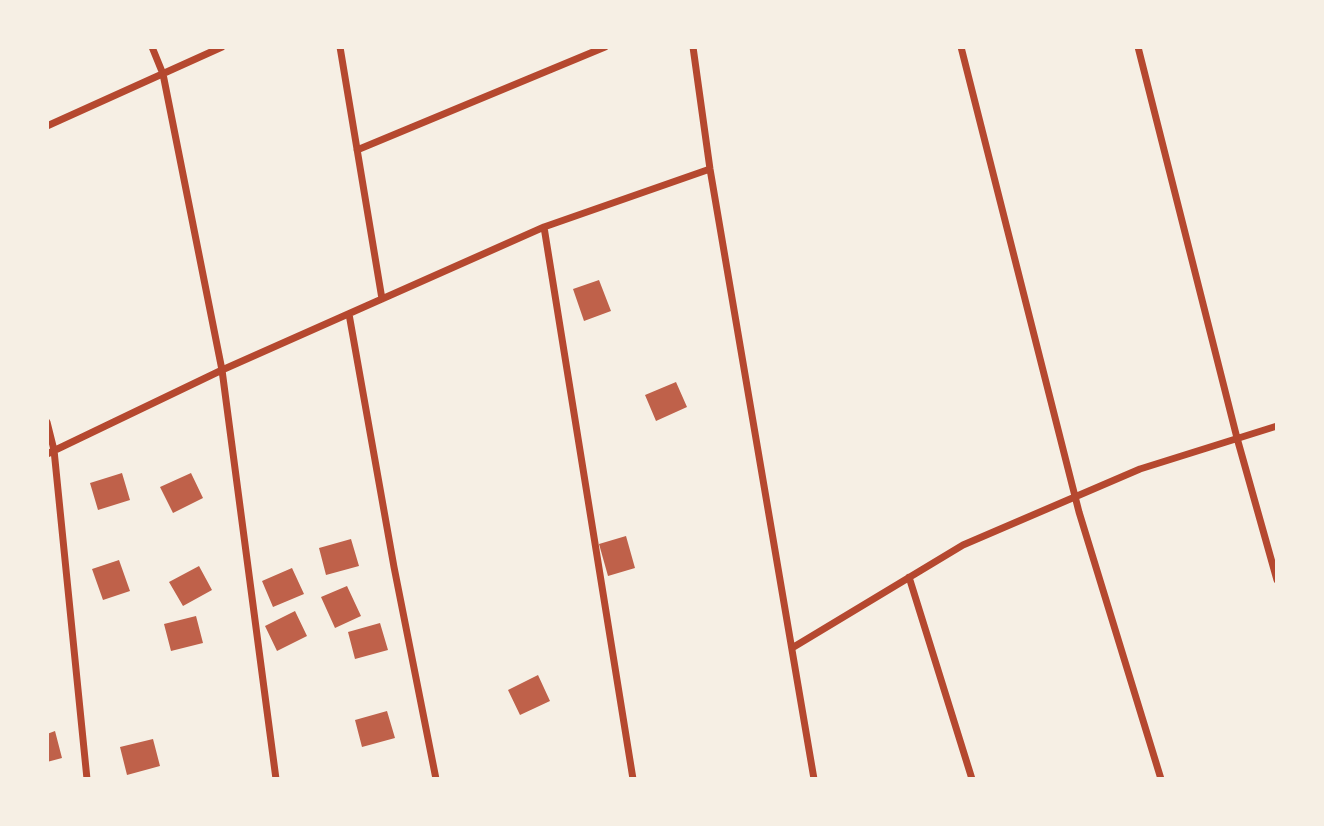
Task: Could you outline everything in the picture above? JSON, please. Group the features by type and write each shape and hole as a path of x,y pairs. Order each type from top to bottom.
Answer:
{"street":[{"path":"152,47 163,74 222,370 276,779"},
{"path":"47,126 222,47"},
{"path":"340,47 382,299"},
{"path":"357,150 605,47"},
{"path":"693,47 710,169 814,779"},
{"path":"961,47 1075,497 1161,779"},
{"path":"1138,47 1237,438 1277,580"},
{"path":"50,452 222,370 544,227 710,169"},
{"path":"544,227 633,779"},
{"path":"349,314 394,567 436,779"},
{"path":"47,422 87,779"},
{"path":"792,648 963,545 1140,469 1277,426"},
{"path":"909,578 972,779"}],"building":[{"path":"599,280 611,311 584,321 573,289"},
{"path":"676,382 687,407 656,421 645,395"},
{"path":"122,473 130,500 98,510 90,483"},
{"path":"191,473 203,498 173,513 160,487"},
{"path":"626,536 635,568 608,576 599,544"},
{"path":"351,539 359,566 326,575 319,548"},
{"path":"119,560 130,591 103,600 92,569"},
{"path":"199,566 212,590 183,606 169,582"},
{"path":"292,568 304,594 273,607 262,581"},
{"path":"347,586 361,616 335,628 321,597"},
{"path":"295,611 307,636 277,651 265,626"},
{"path":"196,616 203,643 171,651 164,624"},
{"path":"380,623 388,650 355,659 348,632"},
{"path":"538,675 550,701 520,715 508,690"},
{"path":"387,711 395,738 362,747 355,720"},
{"path":"55,731 62,758 47,762 47,734"},
{"path":"153,739 160,766 127,775 120,747"}]}
